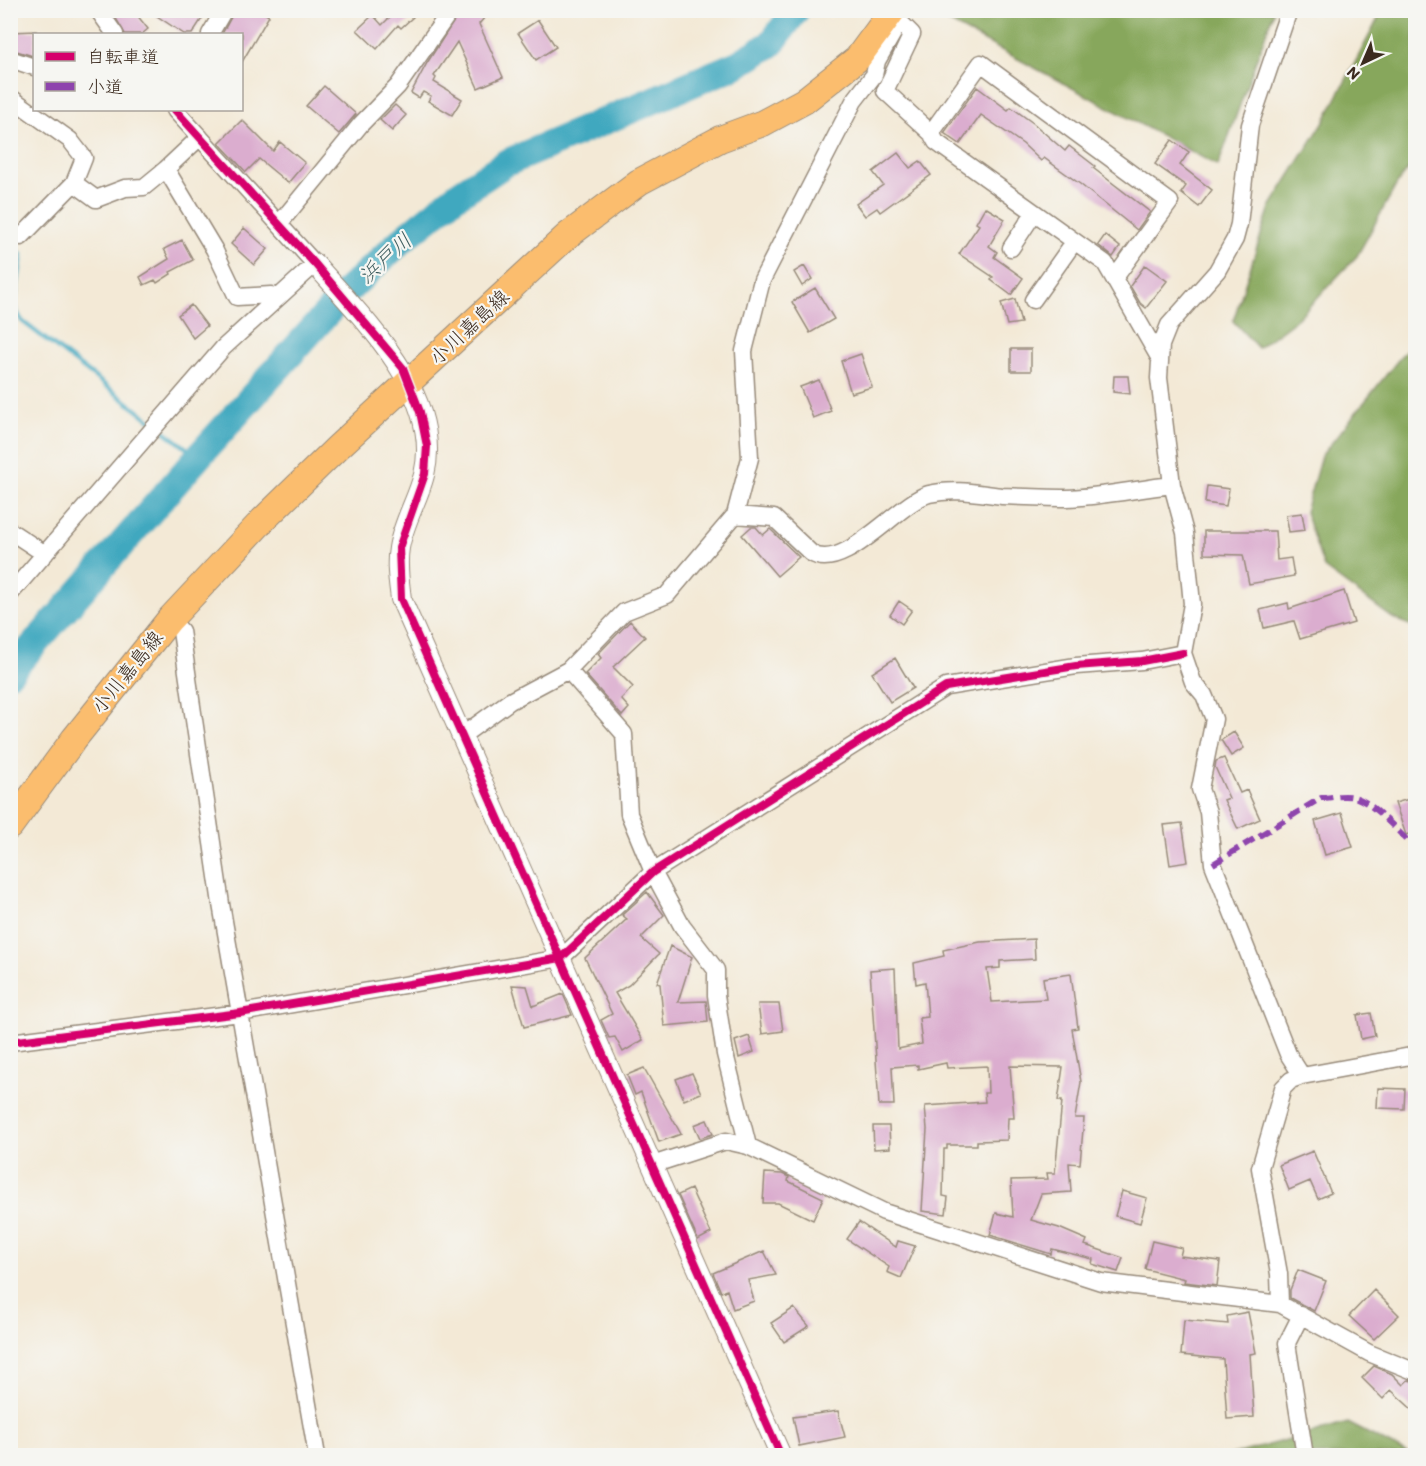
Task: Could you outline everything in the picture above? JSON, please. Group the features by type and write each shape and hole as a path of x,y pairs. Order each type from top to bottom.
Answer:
{"main road":[{"name":"小川嘉島線","path":"10,826 74,739 170,619 263,520 337,448 567,236 639,182 720,140 764,123 804,101 857,59 871,56 894,15"}],"street":[{"path":"98,10 114,33"},
{"path":"211,33 224,10"},
{"path":"279,224 361,124 398,86 452,10"},
{"path":"1289,10 1250,125 1239,224 1235,239 1217,271 1170,325 1161,345 1159,378 1172,485 1185,533 1192,604 1184,654 1193,682 1204,695 1214,719 1200,789 1208,812 1213,864 1288,1054 1302,1076"},
{"path":"894,15 912,34 885,91 931,133 936,142 1105,263 1160,360"},
{"path":"463,735 510,701 568,670 624,612 667,595 735,514 750,459 744,351 762,280 854,101 874,75 871,56"},
{"path":"10,59 33,67"},
{"path":"931,133 981,63 1170,202 1114,279"},
{"path":"10,97 70,140 84,158 74,183 21,237"},
{"path":"176,111 318,267 395,357 410,383 420,412 427,446 425,474 399,548 401,598 781,1455"},
{"path":"74,183 96,199 125,188 144,187 200,137"},
{"path":"166,169 214,249 237,297 271,295 279,297"},
{"path":"1011,248 1034,213"},
{"path":"1033,300 1074,242"},
{"path":"10,594 223,348 279,297 318,267"},
{"path":"735,514 774,518 817,558 827,557 857,545 927,495 963,490 1003,496 1068,498 1172,485"},
{"path":"10,531 45,554"},
{"path":"170,619 181,631 221,904 317,1455"},
{"path":"10,1042 240,1013 561,957 653,872 946,687 1076,666 1142,661 1184,654"},
{"path":"568,670 624,734 629,814 653,872 682,926 716,970 716,995 725,1054 748,1146"},
{"path":"1280,1304 1279,1274 1260,1168 1283,1088 1291,1080 1302,1076 1416,1055"},
{"path":"652,1165 726,1141 748,1146 884,1212 1101,1282 1280,1304 1369,1353 1416,1372"},
{"path":"1301,1315 1287,1343 1305,1455"}],"green space":[{"path":"928,11 1274,11 1218,166"},
{"path":"1382,11 1415,11 1415,160 1397,184 1357,256 1298,318 1258,348 1233,321 1270,207 1326,118"},
{"path":"1415,339 1415,627 1394,619 1324,568 1305,512 1321,456"},
{"path":"1348,1423 1410,1455 1228,1456"}],"building":[{"path":"120,10 133,10 148,29 143,33 124,33 114,15"},
{"path":"148,10 193,10 203,17 193,33 182,33"},
{"path":"235,10 259,10 269,16 243,60 243,33 223,33"},
{"path":"397,10 411,10 409,13 413,17 401,28 398,25 377,49 357,30 373,15 382,25"},
{"path":"461,10 491,10 479,24 503,77 478,88 457,42 434,76 436,78 434,82 462,99 452,115 428,101 431,96 423,92 419,98 411,93"},
{"path":"538,20 556,47 536,60 518,33"},
{"path":"36,31 33,33 33,56 10,49 10,32"},
{"path":"324,86 356,114 339,134 306,106"},
{"path":"977,87 1008,110 1011,107 1033,123 1065,151 1069,146 1095,166 1093,168 1150,212 1137,230 1080,184 1044,158 1041,161 1023,144 981,115 960,144 944,133"},
{"path":"395,105 406,115 392,131 380,120"},
{"path":"242,120 273,151 280,142 305,163 288,183 259,159 246,172 219,143"},
{"path":"1172,140 1189,152 1180,165 1212,190 1199,207 1181,193 1186,186 1155,164"},
{"path":"898,153 910,168 920,161 931,175 880,212 877,208 865,216 856,204 883,185 873,172"},
{"path":"985,207 1005,219 989,246 997,252 994,257 1023,278 1011,295 991,280 993,277 959,254 979,225 976,223"},
{"path":"244,228 268,249 254,265 231,244"},
{"path":"1105,235 1120,247 1113,257 1098,245"},
{"path":"182,240 193,260 170,272 171,274 157,283 155,280 144,285 140,277 169,259 164,249"},
{"path":"1145,265 1167,281 1146,308 1140,303 1130,286"},
{"path":"804,266 812,279 802,286 794,272"},
{"path":"815,288 834,319 810,333 792,302"},
{"path":"1015,299 1021,323 1007,325 1001,303"},
{"path":"191,305 207,326 193,338 178,315"},
{"path":"1011,349 1031,349 1031,371 1011,371"},
{"path":"861,354 872,387 851,393 841,361"},
{"path":"1114,376 1128,376 1130,394 1113,392"},
{"path":"819,380 831,411 813,418 800,387"},
{"path":"1207,486 1229,489 1226,506 1205,503"},
{"path":"1302,513 1305,530 1289,532 1286,515"},
{"path":"751,527 756,527 763,535 770,529 799,557 777,576 742,535"},
{"path":"1204,531 1275,531 1277,560 1291,558 1294,576 1249,584 1243,555 1204,554"},
{"path":"1344,591 1354,623 1300,639 1294,621 1264,628 1260,610 1288,603 1289,609"},
{"path":"899,601 912,610 902,624 890,615"},
{"path":"630,621 645,637 613,667 633,687 621,699 629,708 622,716 585,674 601,658 598,654"},
{"path":"895,658 913,688 890,702 872,673"},
{"path":"1234,732 1244,748 1231,756 1221,740"},
{"path":"1224,758 1240,793 1247,790 1260,819 1238,829 1224,800 1229,798 1215,767 1216,761"},
{"path":"1416,797 1416,831 1406,835 1395,803"},
{"path":"1342,813 1353,847 1325,855 1315,821"},
{"path":"1182,823 1188,862 1170,865 1164,825"},
{"path":"647,892 664,915 641,938 659,954 629,985 615,993 643,1040 623,1052 615,1037 609,1038 601,1020 612,1014 585,958 627,919 622,915"},
{"path":"1034,939 1035,959 1000,961 1000,968 987,969 992,1002 1046,999 1043,978 1071,974 1078,1028 1072,1029 1081,1082 1075,1118 1084,1118 1080,1164 1069,1163 1071,1192 1041,1194 1031,1220 1059,1228 1087,1240 1085,1245 1123,1258 1118,1272 1092,1264 1093,1259 1052,1249 1051,1254 990,1235 996,1213 1013,1217 1011,1180 1048,1179 1047,1173 1055,1173 1062,1101 1058,1101 1063,1067 1010,1066 1014,1118 1008,1118 1007,1140 977,1141 977,1145 947,1145 947,1149 944,1149 943,1196 948,1197 946,1214 922,1211 927,1129 925,1106 985,1102 984,1093 988,1093 987,1066 947,1068 946,1063 918,1069 918,1065 892,1067 894,1105 879,1105 870,970 895,968 898,1049 922,1044 919,1018 928,1017 925,982 916,984 914,963 944,956 943,950 980,942"},
{"path":"670,946 692,957 678,1002 706,1001 708,1022 664,1026 660,984 657,983"},
{"path":"512,985 527,986 533,1006 563,994 572,1015 524,1027"},
{"path":"758,1004 779,1004 783,1031 762,1034"},
{"path":"1371,1013 1375,1036 1361,1039 1357,1015"},
{"path":"749,1036 754,1052 739,1058 735,1041"},
{"path":"644,1068 681,1134 659,1142 641,1092 635,1095 627,1075"},
{"path":"692,1073 701,1093 684,1100 676,1079"},
{"path":"1378,1088 1405,1089 1404,1109 1377,1108"},
{"path":"707,1120 713,1134 700,1138 694,1125"},
{"path":"873,1126 889,1126 890,1148 874,1149"},
{"path":"1313,1151 1331,1193 1318,1199 1310,1181 1289,1190 1279,1165"},
{"path":"765,1173 782,1174 789,1177 788,1181 823,1198 813,1220 778,1203 763,1203"},
{"path":"691,1189 711,1233 698,1240 678,1195"},
{"path":"1122,1191 1147,1198 1140,1223 1115,1216"},
{"path":"859,1222 896,1247 898,1241 915,1246 901,1278 887,1272 889,1267 847,1239"},
{"path":"1152,1241 1182,1248 1180,1256 1220,1261 1217,1286 1184,1282 1185,1279 1145,1269"},
{"path":"764,1251 776,1275 748,1280 754,1301 733,1309 727,1290 721,1292 713,1273"},
{"path":"1298,1270 1326,1281 1314,1311 1290,1298 1290,1290"},
{"path":"1374,1290 1399,1315 1374,1339 1349,1316"},
{"path":"794,1308 809,1326 784,1342 771,1323"},
{"path":"1248,1312 1256,1353 1250,1354 1254,1417 1227,1419 1223,1359 1181,1355 1184,1320 1228,1324 1227,1316"},
{"path":"1374,1366 1392,1374 1403,1385 1408,1380 1416,1382 1416,1413 1391,1390 1383,1399 1362,1378"},
{"path":"838,1411 845,1437 799,1446 793,1417"}],"waterway":[{"name":"浜戸川","path":"10,672 347,291 403,239 456,196 506,163 738,64 771,44 796,10"},
{"path":"10,243 22,255 14,307 22,321 198,457"}],"marked path":[{"path":"1213,864 1321,798 1342,796 1354,797 1369,805 1416,849"}],"cycle path":[{"path":"176,111 315,264 403,368 420,412 427,446 425,474 399,548 401,599 781,1456"},
{"path":"10,1042 240,1013 561,958 653,872 946,687 1076,666 1142,661 1183,653"}]}
